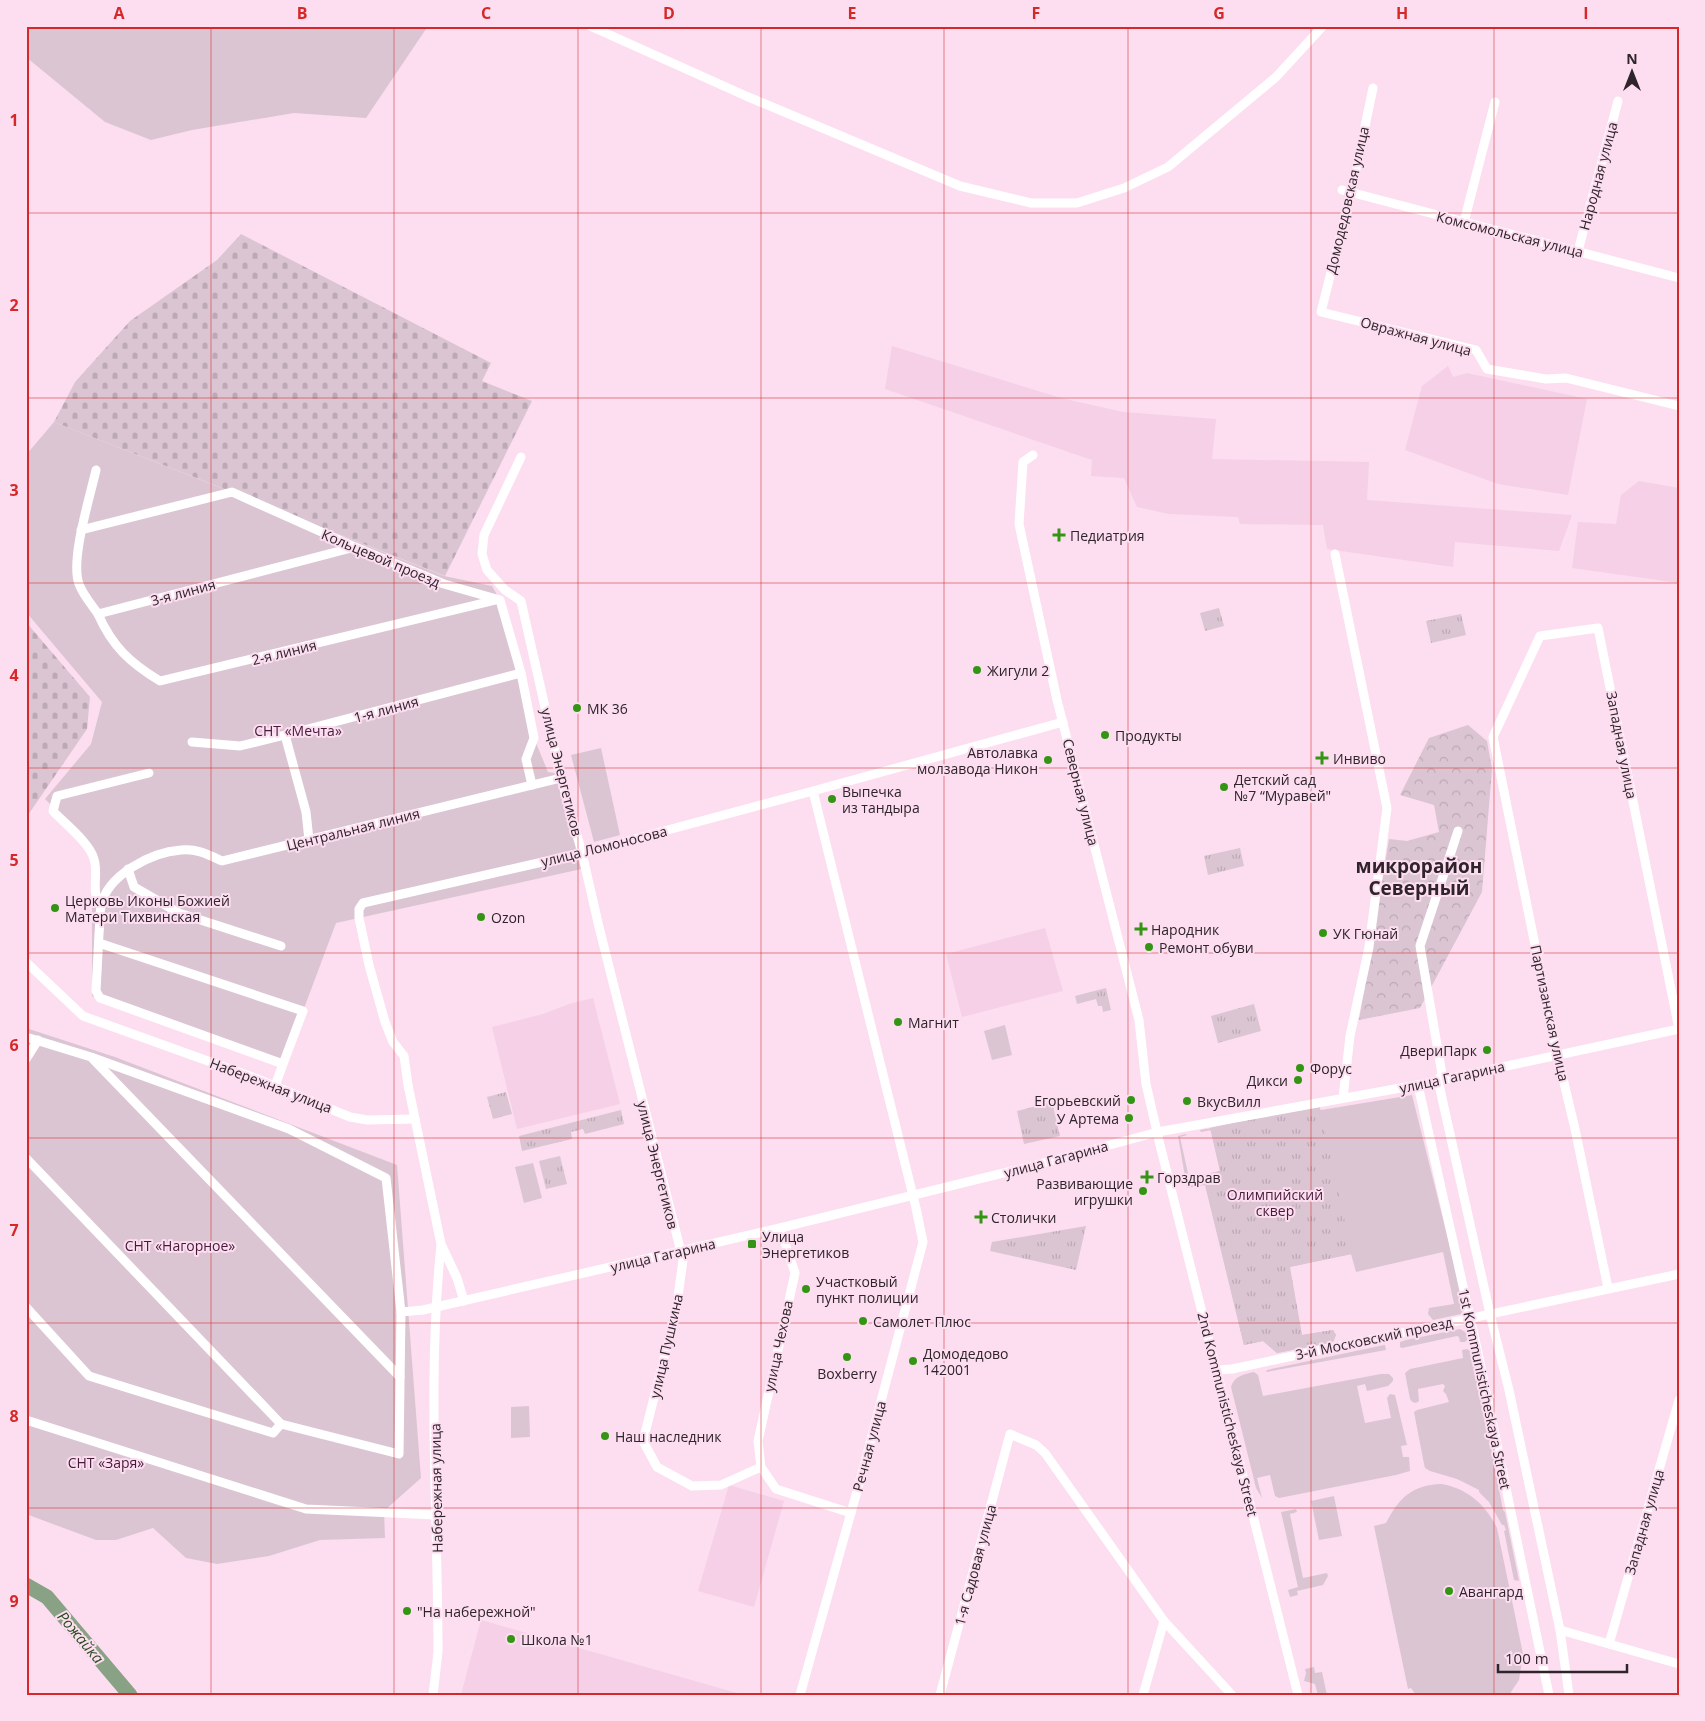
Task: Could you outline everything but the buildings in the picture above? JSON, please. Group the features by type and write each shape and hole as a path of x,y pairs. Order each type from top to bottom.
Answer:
{"street":[{"path":"590,26 746,96 960,186 1031,204 1078,204 1124,188 1168,166 1276,77 1323,26"},
{"name":"Домодедовская улица","path":"1321,312 1347,191 1373,88"},
{"name":"Народная улица","path":"1578,251 1618,101"},
{"path":"1464,222 1495,102"},
{"name":"Комсомольская улица","path":"1347,191 1679,278"},
{"name":"Овражная улица","path":"1321,312 1476,350 1487,369 1546,379 1566,378 1679,406"},
{"name":"Северная улица","path":"1033,455 1023,462 1019,524 1063,722 1138,1020 1146,1084 1158,1132"},
{"name":"улица Энергетиков","path":"521,457 484,535 482,554 488,570 505,590 521,602 562,778 681,1251"},
{"path":"96,470 81,530 77,572 79,585 98,614"},
{"name":"Кольцевой проезд","path":"81,530 232,492 354,547 444,584 500,600"},
{"name":"3-я линия","path":"98,614 354,547"},
{"path":"1335,554 1388,808 1369,947 1350,1036 1343,1098"},
{"path":"500,600 521,673 534,738 526,760 532,785"},
{"name":"2-я линия","path":"98,614 107,634 120,650 134,664 160,682 500,600"},
{"name":"Западная улица","path":"1493,737 1540,636 1598,628 1679,1029"},
{"name":"1-я линия","path":"192,742 240,746 521,673"},
{"name":"улица Ломоносова","path":"415,1119 404,1056 393,1042 385,1022 369,965 358,918 359,909 364,902 582,853 813,792 1063,722"},
{"path":"285,735 306,812 309,840"},
{"name":"Партизанская улица","path":"1493,737 1608,1288"},
{"path":"148,773 57,796 52,811 86,846 94,859 96,900 101,906 96,991 100,998 283,1064"},
{"name":"Центральная линия","path":"101,906 106,891 128,869 146,860 182,850 200,852 222,861 562,778"},
{"name":"Речная улица","path":"800,1695 851,1513 923,1242 813,792"},
{"path":"1458,831 1420,946 1442,1074 1438,1080 1490,1314 1506,1376 1560,1630 1569,1695"},
{"path":"128,869 134,887 180,913 281,946"},
{"path":"99,943 303,1010 275,1086"},
{"name":"Набережная улица","path":"26,962 83,1016 275,1086 359,1119 415,1119 441,1244 464,1301"},
{"name":"улица Гагарина","path":"401,1312 437,1307 780,1228 1028,1167 1158,1132 1418,1085 1679,1029"},
{"path":"26,1037 91,1057 289,1129 386,1178 401,1312 399,1454 281,1424 26,1158"},
{"path":"26,1059 38,1040"},
{"path":"91,1057 400,1377"},
{"name":"1st Kommunisticheskaya Street","path":"1418,1085 1470,1318 1549,1695"},
{"name":"2nd Kommunisticheskaya Street","path":"1158,1132 1298,1695"},
{"name":"улица Чехова","path":"761,1467 758,1441 795,1273 780,1228"},
{"name":"Набережная улица","path":"433,1695 438,1652 434,1370 441,1244"},
{"name":"улица Пушкина","path":"681,1251 683,1260 676,1311 643,1441 657,1467 692,1486 721,1485 761,1467"},
{"name":"3-й Московский проезд","path":"1217,1370 1232,1369 1679,1274"},
{"path":"438,1281 443,1276 456,1278"},
{"path":"26,1307 89,1376 273,1432 281,1424"},
{"name":"Западная улица","path":"1609,1644 1679,1400"},
{"path":"26,1420 306,1509 436,1515"},
{"name":"1-я Садовая улица","path":"940,1695 1010,1434 1036,1445 1045,1453 1164,1621"},
{"path":"761,1467 776,1489 851,1513"},
{"path":"1143,1695 1164,1621"},
{"path":"1164,1621 1232,1695"},
{"path":"1560,1630 1679,1664"}],"shaded area":[{"path":"892,346 1061,398 1123,412 1216,419 1212,459 1369,462 1367,500 1572,515 1559,551 1455,542 1453,567 1327,549 1323,525 1240,524 1238,517 1169,514 1137,507 1124,478 1091,476 1092,460 885,389"},
{"path":"1448,366 1453,377 1467,373 1587,399 1568,495 1498,484 1405,450 1422,386"},
{"path":"1639,481 1679,488 1679,583 1572,568 1578,522 1616,524 1621,495"},
{"path":"1045,928 1063,991 962,1017 946,954"},
{"path":"593,998 620,1104 517,1129 492,1027 543,1014 569,1004"},
{"path":"729,1485 784,1501 754,1607 698,1591"},
{"name":"Школа №1","path":"481,1620 744,1695 461,1695"}],"green space":[{"path":"26,26 428,26 366,118 294,113 192,130 151,140 105,122 26,57"},
{"path":"241,234 491,363 482,381 532,401 445,576 54,422 75,382 130,321 217,260"},
{"name":"СНТ «Мечта»","path":"54,422 444,576 492,586 500,600 534,738 548,772 563,774 586,868 336,923 282,1067 92,996 92,846 45,799 91,744 102,702 26,612 26,455"},
{"path":"1219,608 1224,626 1205,631 1200,613"},
{"path":"1461,614 1466,635 1431,643 1426,621"},
{"path":"26,622 90,697 87,729 26,818"},
{"path":"1468,725 1487,741 1492,769 1482,892 1420,1008 1359,1020 1389,839 1407,841 1439,832 1434,805 1400,795 1429,738"},
{"path":"601,748 620,835 594,842 571,755"},
{"path":"1240,848 1244,866 1208,875 1204,856"},
{"path":"1106,988 1111,1010 1103,1012 1102,1006 1098,1006 1096,999 1077,1004 1075,996"},
{"path":"1254,1004 1261,1031 1218,1043 1211,1016"},
{"path":"1005,1025 1012,1055 992,1060 984,1031"},
{"name":"СНТ «Нагорное»","path":"26,1028 115,1057 397,1165 421,1478 384,1511 385,1538 320,1540 269,1556 217,1564 186,1558 153,1528 116,1540 96,1540 26,1514"},
{"path":"506,1092 512,1114 493,1119 487,1097"},
{"path":"1412,1095 1463,1299 1461,1314 1433,1320 1428,1314 1429,1308 1454,1304 1443,1252 1356,1272 1351,1254 1289,1267 1302,1335 1333,1330 1336,1335 1333,1342 1277,1353 1263,1341 1244,1345 1205,1185 1187,1188 1178,1136 1187,1135 1180,1137 1189,1178 1220,1171 1211,1130 1201,1132 1200,1130"},
{"path":"1052,1102 1060,1136 1024,1144 1017,1111"},
{"name":"Олимпийский сквер","path":"1319,1103 1352,1254 1290,1267 1302,1335 1333,1330 1336,1335 1333,1342 1277,1353 1263,1341 1244,1345 1203,1175 1220,1171 1210,1128"},
{"path":"621,1110 624,1124 585,1134 583,1129 571,1132 572,1139 522,1151 519,1136"},
{"path":"560,1156 567,1184 546,1189 539,1161"},
{"path":"533,1163 542,1198 524,1203 515,1167"},
{"path":"1086,1226 1076,1270 990,1251 992,1242"},
{"path":"1460,1329 1467,1333 1469,1338 1465,1342 1460,1342 1457,1336 1400,1347 1400,1342 1406,1340"},
{"path":"1385,1345 1386,1350 1266,1372 1267,1370"},
{"path":"1467,1349 1473,1353 1503,1510 1505,1512 1519,1581 1514,1580 1504,1531 1506,1530 1489,1502 1479,1490 1457,1479 1430,1471 1425,1468 1424,1464 1414,1412 1449,1402 1443,1391 1445,1386 1443,1384 1418,1389 1419,1401 1417,1403 1413,1402 1410,1399 1405,1373 1410,1369 1463,1358 1462,1350"},
{"path":"1254,1372 1258,1375 1263,1396 1389,1374 1393,1381 1388,1386 1367,1391 1365,1384 1357,1386 1365,1423 1391,1418 1387,1398 1390,1394 1395,1395 1407,1445 1401,1446 1403,1457 1409,1457 1410,1471 1279,1498 1275,1496 1270,1475 1257,1478 1262,1498 1256,1488 1231,1387 1237,1378"},
{"path":"529,1406 530,1437 511,1438 511,1407"},
{"name":"Авангард","path":"1441,1484 1459,1489 1475,1499 1487,1512 1497,1528 1523,1654 1519,1680 1509,1695 1416,1695 1411,1688 1408,1689 1374,1526 1386,1523 1401,1500 1414,1490"},
{"path":"1334,1496 1342,1536 1319,1540 1311,1501"},
{"path":"1296,1509 1297,1512 1290,1514 1303,1578 1327,1573 1328,1576 1323,1585 1297,1591 1298,1595 1290,1597 1288,1590 1298,1587 1281,1512"},
{"path":"1314,1667 1315,1673 1322,1672 1327,1695 1318,1695 1315,1684 1304,1681 1305,1669"}],"waterway":[{"name":"Рожайка","path":"26,1585 47,1597 130,1695"}],"place":[{"name":"Педиатрия","path":"1059,535"},
{"name":"Жигули 2","path":"977,670"},
{"name":"МК 36","path":"577,708"},
{"name":"Продукты","path":"1105,735"},
{"name":"Инвиво","path":"1322,758"},
{"name":"Автолавка молзавода Никон","path":"1048,760"},
{"name":"Детский сад №7 “Муравей\"","path":"1224,787"},
{"name":"Выпечка из тандыра","path":"832,799"},
{"name":"Церковь Иконы Божией Матери Тихвинская","path":"55,908"},
{"name":"Ozon","path":"481,917"},
{"name":"Народник","path":"1141,929"},
{"name":"УК Гюнай","path":"1323,933"},
{"name":"Ремонт обуви","path":"1149,947"},
{"name":"Магнит","path":"898,1022"},
{"name":"ДвериПарк","path":"1487,1050"},
{"name":"Форус","path":"1300,1068"},
{"name":"Дикси","path":"1298,1080"},
{"name":"Егорьевский","path":"1131,1100"},
{"name":"ВкусВилл","path":"1187,1101"},
{"name":"У Артема","path":"1129,1118"},
{"name":"Горздрав","path":"1147,1177"},
{"name":"Развивающие игрушки","path":"1143,1191"},
{"name":"Столички","path":"981,1217"},
{"name":"Улица Энергетиков","path":"752,1244"},
{"name":"Участковый пункт полиции","path":"806,1289"},
{"name":"Самолет Плюс","path":"863,1321"},
{"name":"Boxberry","path":"847,1357"},
{"name":"Домодедово 142001","path":"913,1361"},
{"name":"Наш наследник","path":"605,1436"},
{"name":"Авангард","path":"1449,1591"},
{"name":"\"На набережной\"","path":"407,1611"},
{"name":"Школа №1","path":"511,1639"}],"district":[{"name":"микрорайон Северный","path":"1419,877"}],"park label":[{"name":"СНТ «Заря»","path":"106,1462"}]}
